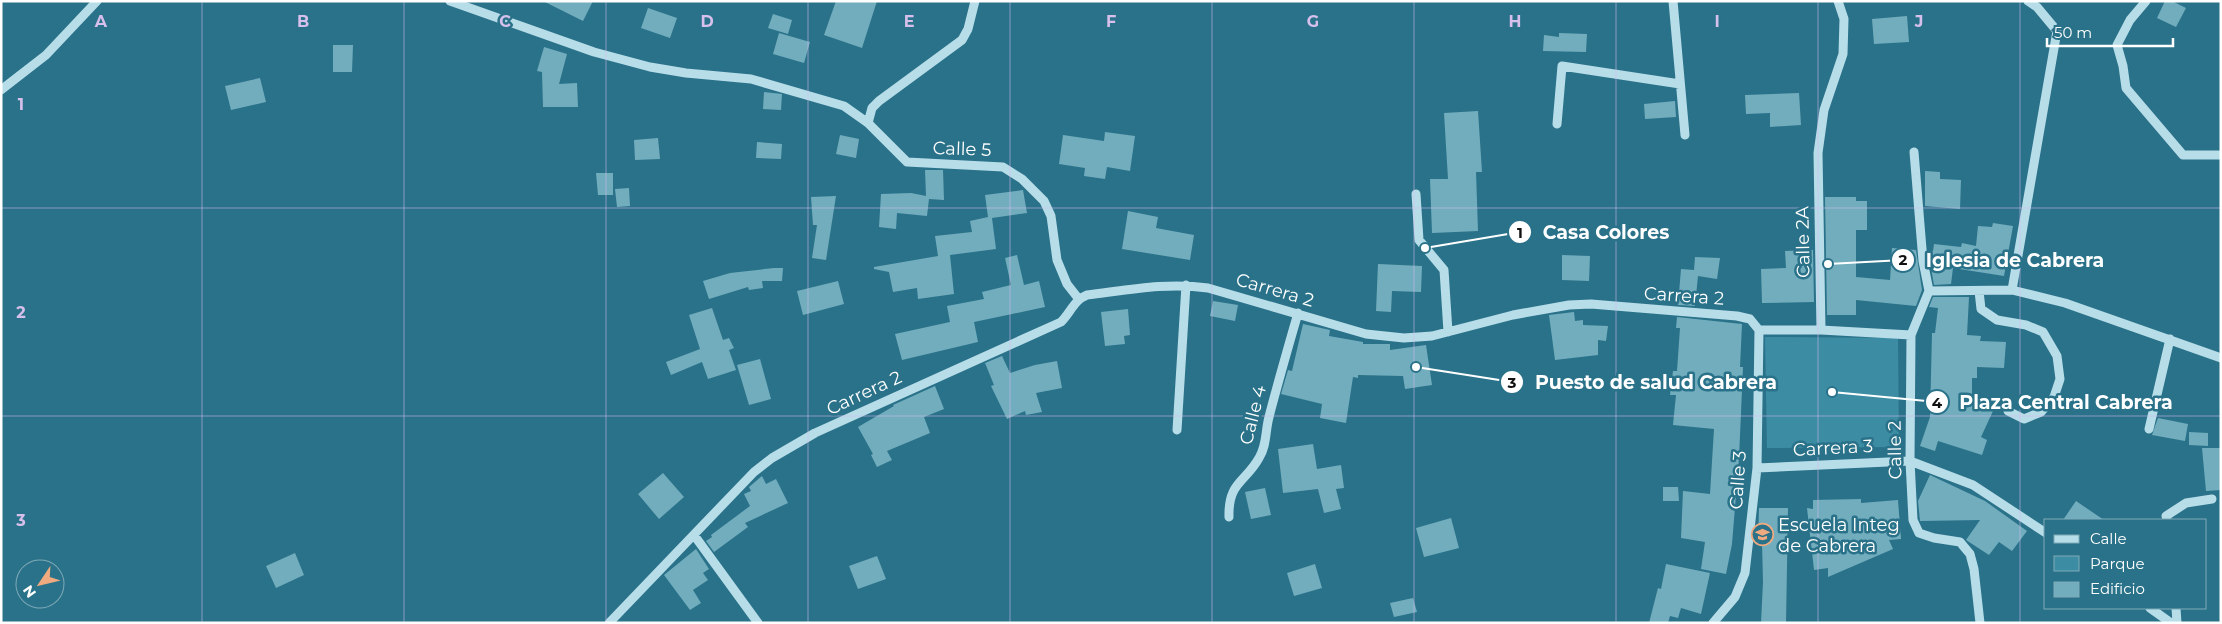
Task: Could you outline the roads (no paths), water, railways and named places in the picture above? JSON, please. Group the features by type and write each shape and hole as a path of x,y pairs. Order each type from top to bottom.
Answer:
{"street":[{"path":"1,90 46,55 98,1"},
{"name":"Calle 5","path":"450,1 594,52 650,67 686,73 750,79 844,106 868,123 907,162 1003,167 1022,179 1044,201 1051,216 1057,260 1066,284 1078,298"},
{"path":"868,123 872,108 879,101 962,40 968,29 975,1"},
{"path":"1673,1 1684,135"},
{"name":"Calle 2A","path":"1821,330 1818,153 1824,110 1843,54 1844,19 1838,1"},
{"path":"2012,290 2056,31 2038,7 2028,1"},
{"path":"2146,1 2130,20 2117,45 2123,66 2126,88 2184,155 2221,155"},
{"path":"1557,124 1562,66 1680,84"},
{"path":"1914,152 1922,261 1929,291 2012,290 2065,303 2221,358"},
{"path":"1416,194 1419,240 1444,270 1448,332"},
{"name":"Carrera 2","path":"609,623 754,472 772,458 815,433 1061,322 1068,315 1078,298 1087,295 1160,285 1186,285 1208,288 1366,334 1404,338 1432,336 1513,315 1569,305 1591,304 1737,316 1750,319 1759,330"},
{"path":"1177,430 1186,285"},
{"name":"Calle 2","path":"1929,291 1912,335 1910,461 1913,520 1919,533 1934,538 1960,542 1970,554 1980,623"},
{"path":"1979,291 1981,309 1996,320 2026,325 2043,332 2057,356 2060,379 2054,397 2041,412 2024,419 2008,410"},
{"name":"Calle 4","path":"1229,517 1228,504 1235,487 1258,460 1266,445 1266,426 1298,313"},
{"path":"1759,330 1821,330 1912,335"},
{"name":"Calle 3","path":"1713,623 1735,597 1745,572 1757,468 1759,330"},
{"path":"2149,429 2170,339"},
{"path":"1910,461 1973,485 2044,532"},
{"name":"Carrera 3","path":"1757,468 1910,461"},
{"path":"2167,519 2166,516 2186,502 2212,499"},
{"path":"694,535 758,623"},
{"path":"2151,609 2171,623"},
{"path":"2176,609 2177,623"}],"place":[{"name":"Casa Colores","path":"1425,248"},
{"name":"Iglesia de Cabrera","path":"1828,264"},
{"name":"Puesto de salud Cabrera","path":"1416,367"},
{"name":"Plaza Central Cabrera","path":"1832,392"},
{"name":"Escuela Integ de Cabrera","path":"1762,535"}]}
